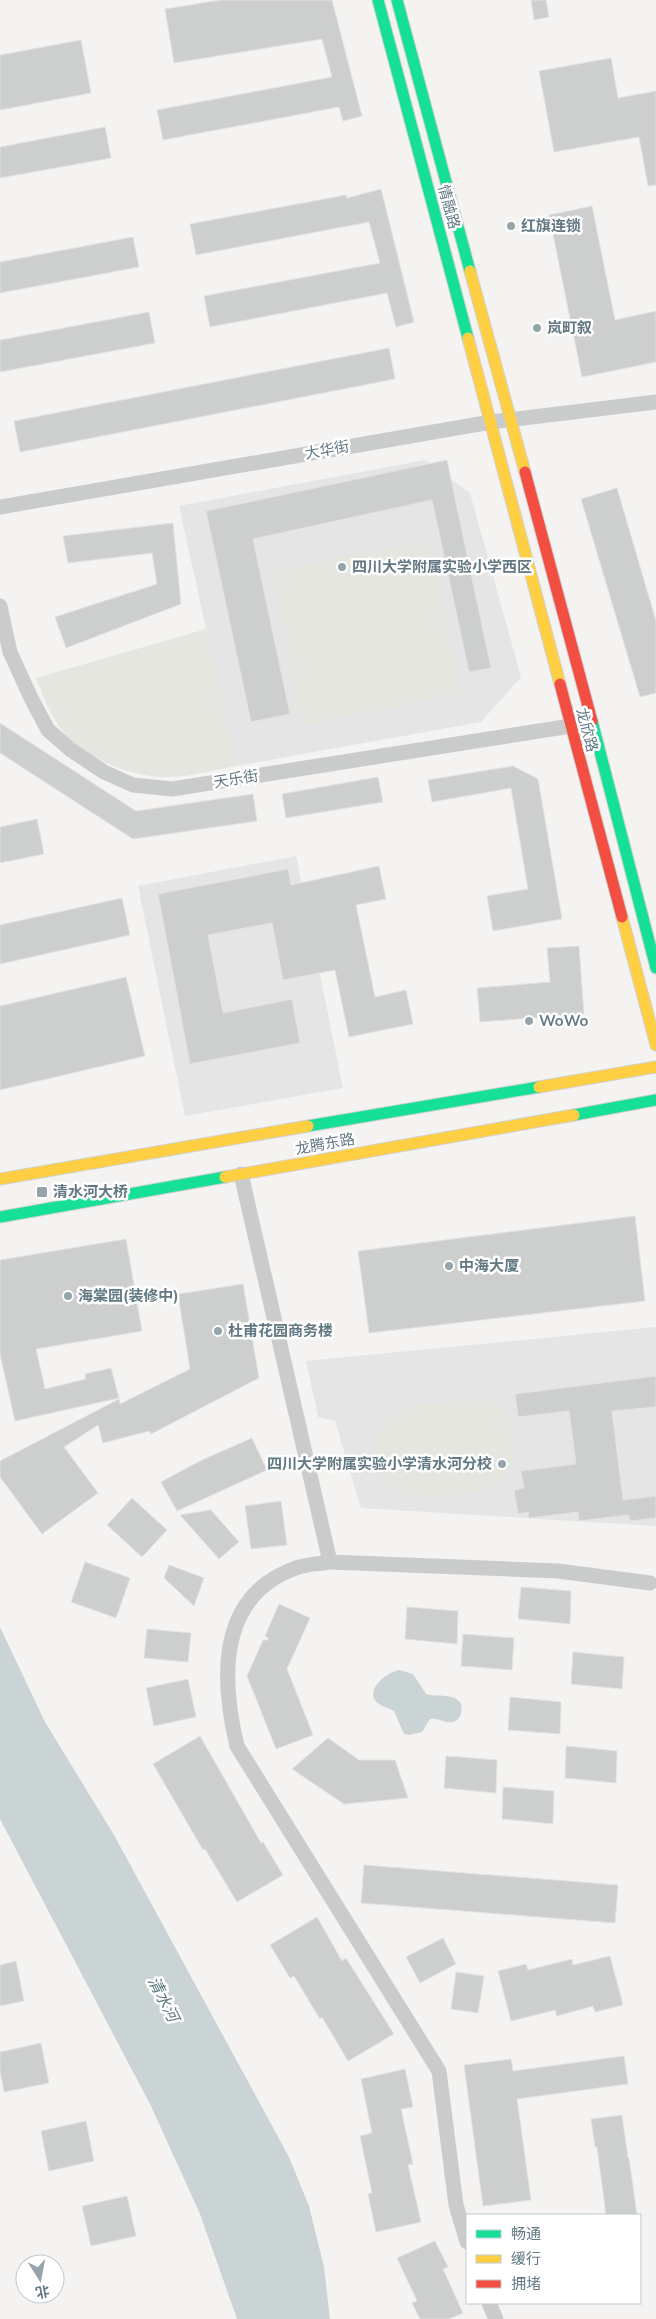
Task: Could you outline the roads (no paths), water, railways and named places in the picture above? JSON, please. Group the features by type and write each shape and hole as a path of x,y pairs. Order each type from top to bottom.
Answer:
{"street":[{"name":"情融路","path":"378,0 492,422"},
{"path":"397,0 509,419 593,719 656,968"},
{"name":"大华街","path":"0,507 509,419 656,402"},
{"name":"龙欣路","path":"492,422 656,1045"},
{"name":"天乐街","path":"0,606 10,652 48,730 71,750 104,772 133,785 172,789 571,726"},
{"name":"龙腾东路","path":"0,1179 656,1067"},
{"name":"龙腾东路","path":"0,1216 656,1100"},
{"path":"241,1174 330,1562"},
{"path":"466,2239 456,2205 439,2071 238,1746 229,1711 226,1671 230,1641 239,1618 252,1598 270,1582 296,1568 330,1562 558,1571 650,1583"},
{"path":"489,2304 496,2319"}],"water":[{"name":"清水河","path":"0,1627 45,1722 114,1835 289,2157 309,2206 324,2267 330,2319 237,2319 200,2214 151,2106 0,1819"},
{"path":"399,1670 413,1674 426,1694 455,1698 459,1701 462,1706 459,1718 450,1722 430,1719 422,1732 409,1735 404,1734 394,1711 379,1704 374,1699 373,1693 383,1678"}],"place":[{"name":"红旗连锁","path":"511,226"},
{"name":"岚町叙","path":"537,328"},
{"name":"四川大学附属实验小学西区","path":"342,567"},
{"name":"WoWo","path":"529,1021"},
{"name":"清水河大桥","path":"42,1192"},
{"name":"中海大厦","path":"449,1266"},
{"name":"海棠园(装修中)","path":"68,1296"},
{"name":"杜甫花园商务楼","path":"218,1331"},
{"name":"四川大学附属实验小学清水河分校","path":"502,1464"}]}
